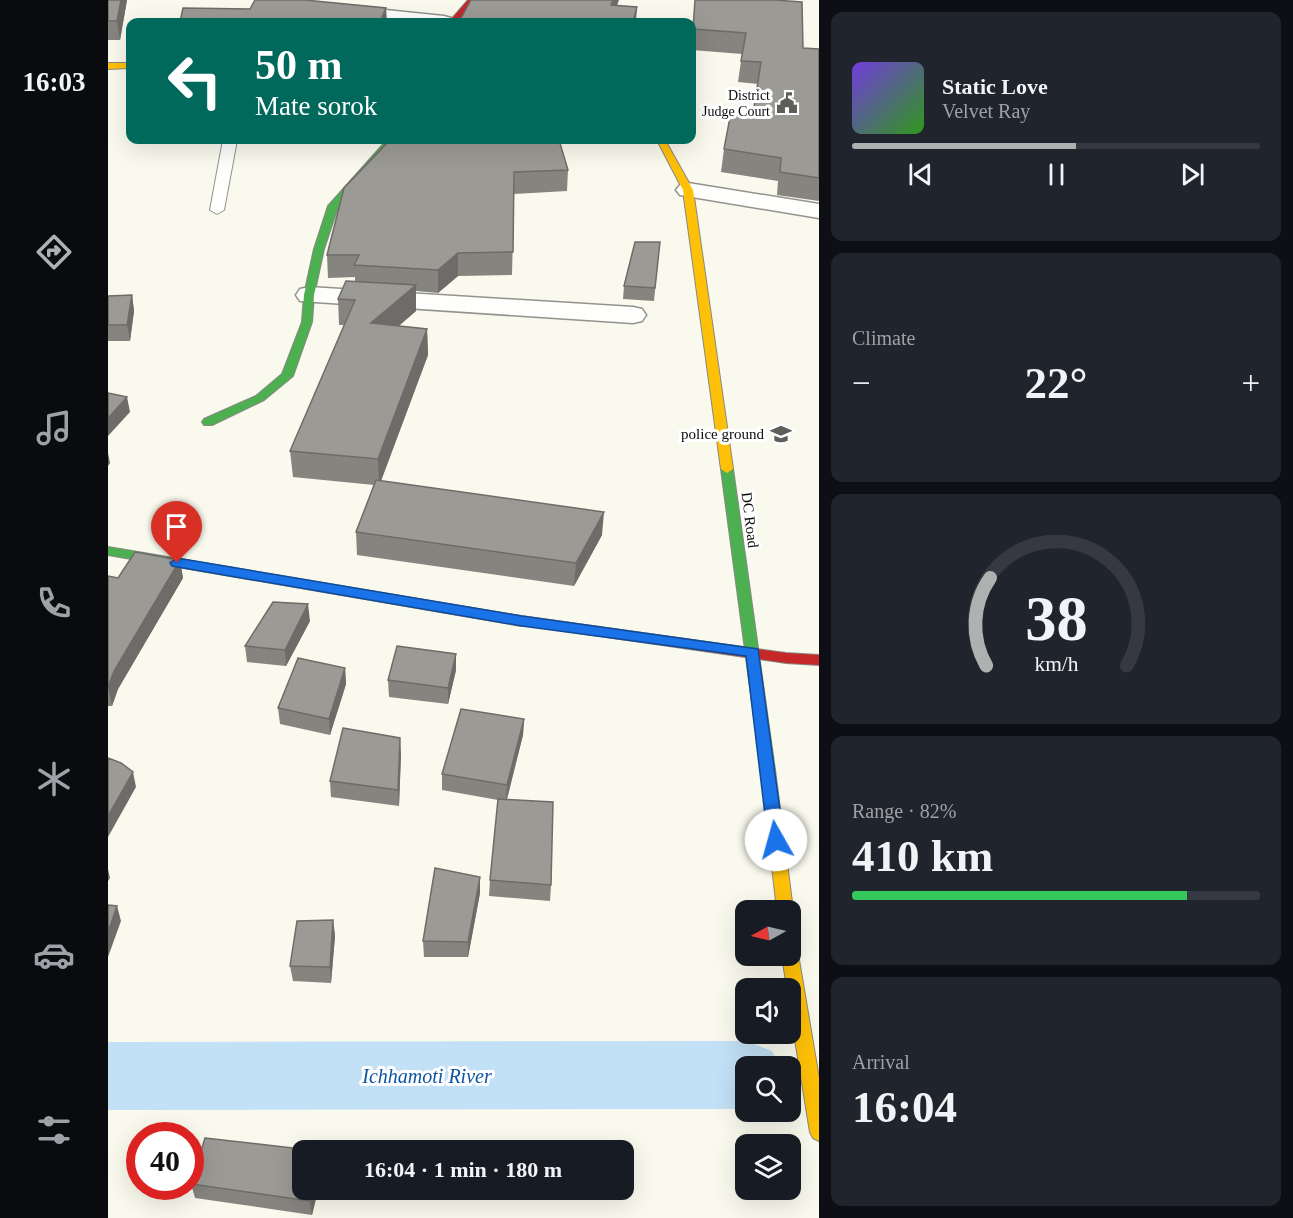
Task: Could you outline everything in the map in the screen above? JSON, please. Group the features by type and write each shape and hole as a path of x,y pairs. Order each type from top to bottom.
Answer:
{"main road":[{"path":"456,18 472,0"},
{"path":"108,66 126,66"},
{"path":"208,422 260,399 287,376 307,322 309,295 319,249 333,207 388,144"},
{"name":"DC Road","path":"663,144 688,190 756,653 784,900"},
{"path":"108,551 522,621 786,658 819,660"},
{"path":"792,966 819,1130"}],"street":[{"path":"269,0 286,6 404,18"},
{"path":"688,190 819,211"},
{"path":"309,295 633,315"}],"lane":[{"path":"217,210 229,144"}],"building":[{"path":"108,0 121,0 117,21 108,21"},
{"path":"255,0 305,0 386,8 382,18 181,18 183,8 250,9"},
{"path":"471,0 613,0 611,5 637,7 634,18 461,18"},
{"path":"695,0 802,2 803,48 819,49 819,178 780,172 781,158 724,149 731,112 753,114 761,62 741,61 746,33 696,29 696,18 694,18"},
{"path":"386,144 560,144 568,170 514,172 513,252 458,253 438,270 354,265 359,255 327,255 344,188"},
{"path":"635,242 660,242 655,288 624,286"},
{"path":"346,281 416,285 371,323 427,329 378,459 290,451 355,300 338,299"},
{"path":"132,295 127,325 108,325 108,296"},
{"path":"108,393 127,397 108,418"},
{"path":"376,480 604,512 576,563 356,532"},
{"path":"135,552 180,560 114,671 108,687 108,576 118,578"},
{"path":"273,602 308,604 285,650 245,646"},
{"path":"397,646 456,654 448,688 388,680"},
{"path":"298,658 345,668 329,719 278,708"},
{"path":"461,709 524,719 507,785 442,774"},
{"path":"343,728 400,738 398,790 330,781"},
{"path":"108,758 121,763 133,772 108,816"},
{"path":"498,799 553,802 551,885 490,880"},
{"path":"435,868 480,877 468,942 423,941"},
{"path":"108,905 117,906 108,932"},
{"path":"333,920 330,967 290,966 297,921"},
{"path":"205,1138 292,1148 292,1198 204,1186"}],"waterway":[{"name":"Ichhamoti River","path":"108,1076 735,1075"}],"traffic: fast":[{"path":"208,422 260,398 287,376 307,322 309,295 319,249 333,206 388,144"},
{"path":"727,469 768,770"},
{"path":"108,551 521,621"}],"traffic: slow":[{"path":"108,66 126,66"},
{"path":"663,144 688,190 727,469"},
{"path":"768,770 784,900"},
{"path":"792,966 819,1132"}],"traffic: jam":[{"path":"456,18 472,0"},
{"path":"521,621 786,658 819,660"}],"place":[{"name":"District Judge Court","path":"787,103"},
{"name":"police ground","path":"781,434"}],"route":[{"path":"177,563 522,621 753,652 776,840"}]}
